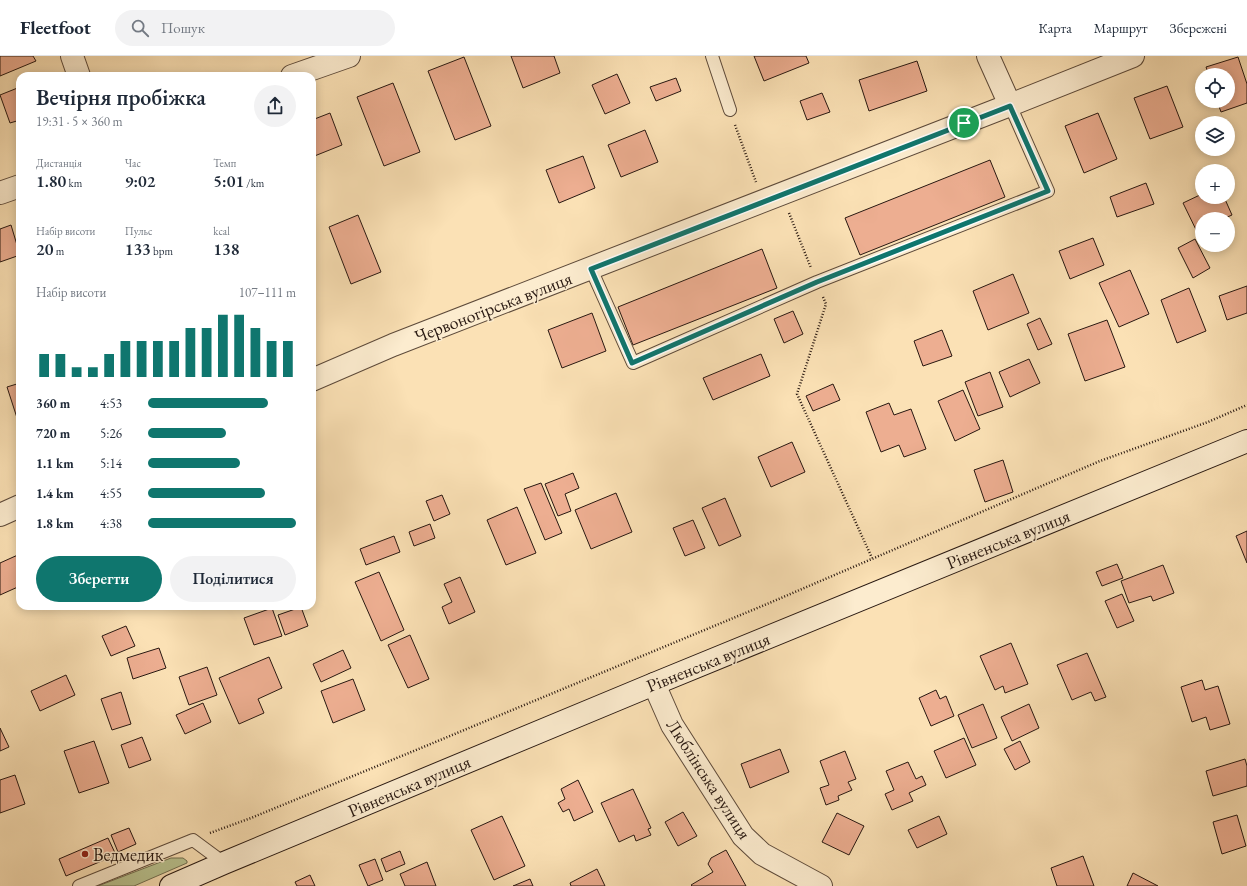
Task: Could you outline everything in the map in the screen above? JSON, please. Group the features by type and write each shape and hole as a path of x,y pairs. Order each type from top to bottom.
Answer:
{"street":[{"path":"72,56 78,72"},
{"path":"303,72 349,56"},
{"path":"988,56 1010,106"},
{"name":"Червоногірська вулиця","path":"316,378 393,345 1010,106 1133,56"},
{"path":"0,193 16,187"},
{"name":"Рівненська вулиця","path":"171,886 654,684 1247,441"},
{"path":"0,515 16,508"},
{"name":"Люблінська вулиця","path":"654,684 672,725 743,836 762,854 821,886"}],"lane":[{"path":"712,56 730,110"},
{"path":"591,269 632,363 817,282 1048,191 1010,106"},
{"path":"79,886 194,840 224,863"}],"path":[{"path":"730,110 772,198 817,282 826,304 797,394 872,558"},
{"path":"194,840 421,748 1100,461 1208,422 1247,405"}],"green space":[{"path":"171,858 183,858 187,861 187,863 134,886 98,886"}],"building":[{"path":"0,56 33,56 36,61 0,76"},
{"path":"511,56 554,56 560,73 523,88"},
{"path":"754,56 806,56 809,63 764,81"},
{"path":"464,57 491,126 455,140 428,71"},
{"path":"1238,57 1247,84 1247,103 1235,107 1235,68 1206,67"},
{"path":"917,61 927,91 869,111 859,80"},
{"path":"617,74 630,103 605,114 592,85"},
{"path":"676,78 681,91 656,101 650,87"},
{"path":"393,83 420,152 384,166 357,97"},
{"path":"1167,86 1183,127 1150,139 1134,98"},
{"path":"16,89 16,121 10,123 0,95"},
{"path":"822,93 830,112 807,120 800,101"},
{"path":"1220,108 1233,108 1221,112"},
{"path":"330,113 342,145 316,155 316,118"},
{"path":"1098,113 1117,159 1084,173 1065,126"},
{"path":"645,130 658,162 621,177 608,145"},
{"path":"583,156 595,188 559,203 546,170"},
{"path":"990,160 1005,197 860,255 845,218"},
{"path":"1146,183 1154,204 1117,217 1110,197"},
{"path":"1195,197 1195,204 1227,204 1231,212 1195,212 1195,228 1183,203"},
{"path":"358,215 381,272 351,284 329,227"},
{"path":"11,225 16,242 16,256 0,262 0,229"},
{"path":"1093,238 1104,265 1070,279 1059,251"},
{"path":"1195,239 1195,252 1202,252 1210,268 1193,278 1178,248"},
{"path":"762,249 777,288 633,345 618,307"},
{"path":"1130,270 1149,314 1119,327 1099,283"},
{"path":"1013,274 1029,313 988,330 973,291"},
{"path":"1247,286 1247,313 1227,320 1219,296"},
{"path":"1189,288 1206,331 1177,343 1161,300"},
{"path":"793,311 803,334 784,343 774,319"},
{"path":"592,313 606,351 562,368 548,330"},
{"path":"1040,318 1052,344 1038,350 1027,324"},
{"path":"1107,320 1125,367 1085,381 1068,334"},
{"path":"942,330 952,356 923,366 914,341"},
{"path":"761,354 770,376 713,400 703,378"},
{"path":"1029,359 1040,383 1010,397 999,372"},
{"path":"990,372 1003,407 978,416 965,382"},
{"path":"16,384 16,415 7,387"},
{"path":"833,384 840,400 813,411 806,396"},
{"path":"963,390 980,429 955,441 938,401"},
{"path":"889,403 894,415 911,409 926,449 904,457 899,445 881,452 866,412"},
{"path":"792,442 805,472 771,487 758,457"},
{"path":"1003,460 1013,492 985,502 974,470"},
{"path":"573,473 579,488 565,494 571,511 558,516 545,484"},
{"path":"541,483 562,533 545,540 524,489"},
{"path":"616,493 632,532 591,549 575,510"},
{"path":"442,495 450,514 434,521 426,501"},
{"path":"725,498 741,536 719,546 702,508"},
{"path":"517,507 536,553 506,565 487,520"},
{"path":"693,520 705,548 685,556 673,528"},
{"path":"430,524 435,538 414,546 409,532"},
{"path":"1247,531 1247,563 1236,536"},
{"path":"394,536 400,552 366,565 360,549"},
{"path":"16,556 16,588 0,595 0,563"},
{"path":"1117,564 1123,578 1102,586 1096,572"},
{"path":"1163,565 1174,593 1153,601 1151,596 1129,603 1121,581"},
{"path":"379,572 404,630 381,641 355,582"},
{"path":"460,577 475,612 449,624 442,607 452,602 444,584"},
{"path":"1122,594 1134,621 1117,628 1105,601"},
{"path":"266,610 273,610 282,636 254,645 244,618"},
{"path":"292,610 302,610 308,626 285,635 278,615"},
{"path":"126,626 135,646 111,656 102,636"},
{"path":"410,635 429,679 408,688 388,645"},
{"path":"1011,643 1028,684 1005,693 1003,686 995,690 980,656"},
{"path":"159,648 166,668 133,679 127,658"},
{"path":"343,650 351,668 321,682 313,664"},
{"path":"1087,653 1106,697 1095,701 1091,692 1072,700 1057,665"},
{"path":"269,657 282,688 258,699 264,713 239,724 219,678"},
{"path":"207,667 217,695 189,705 179,677"},
{"path":"66,675 75,695 40,711 31,691"},
{"path":"353,679 365,710 333,723 321,691"},
{"path":"1202,680 1205,690 1218,686 1230,724 1210,730 1206,717 1192,722 1181,687"},
{"path":"936,690 940,699 946,696 954,716 931,726 919,698"},
{"path":"121,692 131,724 112,730 101,699"},
{"path":"203,703 211,722 185,734 176,715"},
{"path":"983,704 997,738 972,748 958,715"},
{"path":"1029,704 1039,728 1012,741 1001,717"},
{"path":"0,728 9,747 0,751"},
{"path":"142,737 151,760 129,768 121,745"},
{"path":"964,738 976,765 946,778 934,751"},
{"path":"94,741 109,783 79,793 64,751"},
{"path":"1020,741 1030,762 1015,770 1004,749"},
{"path":"780,749 789,772 750,788 741,764"},
{"path":"845,751 856,779 848,782 852,790 838,796 839,800 826,805 820,788 829,785 820,761"},
{"path":"1245,759 1247,766 1247,786 1213,796 1206,771"},
{"path":"908,762 916,779 922,776 926,785 909,793 913,801 892,810 885,794 894,790 886,771"},
{"path":"15,775 25,804 0,813 0,780"},
{"path":"578,780 593,812 574,821 569,809 563,812 558,803 565,799 561,789"},
{"path":"633,789 651,828 648,829 651,835 636,841 634,835 619,842 601,803"},
{"path":"683,812 697,836 678,846 665,822"},
{"path":"837,813 864,826 849,855 822,842"},
{"path":"1237,815 1246,846 1222,854 1213,822"},
{"path":"502,816 525,866 494,880 471,830"},
{"path":"939,816 947,834 917,848 908,830"},
{"path":"129,828 136,844 118,852 111,835"},
{"path":"108,838 116,855 66,876 59,859"},
{"path":"726,850 746,886 692,886 691,885 713,872 708,864 711,858"},
{"path":"400,851 405,864 386,872 381,859"},
{"path":"1083,856 1094,886 1057,886 1051,868"},
{"path":"375,859 383,880 368,886 359,865"},
{"path":"427,862 436,886 405,886 400,874"},
{"path":"597,869 605,886 571,886 570,883"},
{"path":"1133,873 1158,886 1127,886"},
{"path":"310,875 315,886 297,886 295,882"},
{"path":"530,879 533,886 513,886"}],"place":[{"name":"Ведмедик","path":"85,854"}],"route":[{"path":"1010,106 1048,191 817,282 632,363 591,269 964,123 1010,106"}]}
